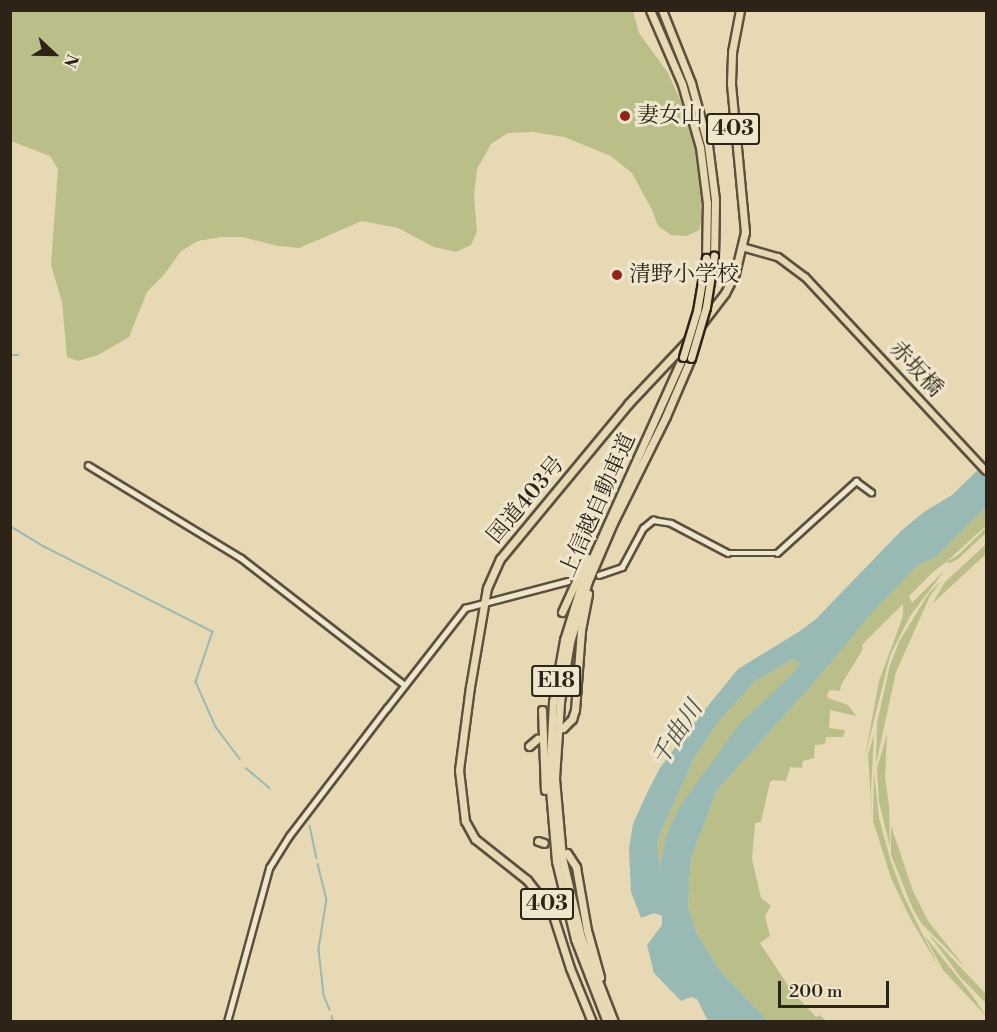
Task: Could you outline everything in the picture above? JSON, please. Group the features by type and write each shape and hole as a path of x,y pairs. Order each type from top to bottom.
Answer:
{"highway":[{"name":"上信越自動車道","path":"607,1022 575,939 556,861 549,759 553,702 559,661 583,579 628,477 687,358 706,258 707,203 700,147 682,84 650,10"},
{"name":"上信越自動車道","path":"615,1022 587,954 570,897 559,835 555,778 560,702 570,642 588,581 613,523 671,406 706,307 714,256 715,200 708,145 691,83 662,10"},
{"name":"国道403号","path":"592,1022 570,968 552,912 526,880 475,838 465,821 459,770 484,603 487,588 500,558 628,404 692,336 716,305 735,273 742,247 744,207 732,115 731,83 732,52 740,10"},
{"path":"562,612 604,521 628,477"},
{"path":"562,728 569,722 575,710 581,630 587,598 613,523"},
{"path":"543,710 545,786 556,861"},
{"path":"529,746 537,739"},
{"path":"567,853 576,867 590,945 615,1022"}],"main road":[{"name":"赤坂橋","path":"742,247 778,257 791,264 987,471"}],"street":[{"path":"88,465 241,558 405,685"},
{"path":"599,575 622,567 643,528 653,520 671,523 728,553 777,553 856,481 871,492"},
{"path":"227,1022 269,868 296,827 405,685 465,608 568,581"}],"green space":[{"path":"11,11 633,11 639,33 668,73 690,122 702,183 704,212 699,230 687,236 671,235 658,226 632,173 611,156 564,137 533,132 508,133 491,144 477,169 474,196 477,232 471,245 456,252 434,247 398,228 362,221 299,248 278,246 242,237 221,237 198,241 181,251 163,276 147,292 129,337 98,355 78,361 67,357 62,302 51,265 58,169 50,156 11,141"},
{"path":"986,507 986,526 909,596 912,603 945,570 910,616 890,656 865,757 879,681 903,616 903,604 862,645 863,649 841,685 840,691 830,690 827,695 828,698 848,705 856,716 830,710 829,728 845,730 843,737 826,737 825,744 815,745 814,758 803,761 802,768 790,767 786,781 770,782 761,822 755,823 752,859 761,898 771,906 765,916 770,936 760,943 791,990 816,1017 820,1015 826,1021 768,1021 720,971 697,934 688,906 691,858 717,790 812,685 875,608 917,566 936,557"},
{"path":"986,528 986,533 958,559 950,563 946,562 958,555"},
{"path":"986,544 986,554 932,604 945,582"},
{"path":"941,581 930,596 896,672 876,764 877,723 890,665 900,640 929,593"},
{"path":"793,659 800,663 795,671 758,708 680,806 667,833 660,870 657,844 695,757 716,725 754,682"},
{"path":"874,734 871,791 872,818 868,755"},
{"path":"887,734 885,777 889,806 890,847 879,802 877,768"},
{"path":"874,772 879,818 891,862 904,897 940,969 910,918 891,878 873,821"},
{"path":"891,826 913,891 928,921 965,967 922,924 913,909 891,855"},
{"path":"928,933 986,994 986,1003 961,978"},
{"path":"924,935 972,995 986,1016 943,970"}],"water":[{"path":"986,462 986,507 936,557 917,566 875,609 812,685 717,790 691,858 688,906 697,934 720,971 768,1021 708,1021 697,999 691,997 681,1001 654,973 647,945 662,925 662,916 654,913 641,918 631,892 629,849 633,824 647,793 660,768 738,669 816,619 901,531 924,512 952,495","holes":["793,659 800,663 795,671 739,725 680,806 667,833 660,867 657,844 662,829 695,757 716,725 754,682"]}],"waterway":[{"path":"11,355 18,355"},
{"path":"10,526 45,547 213,632 196,682 216,727 240,759"},
{"path":"246,768 270,788"},
{"path":"310,826 317,858"},
{"path":"318,864 327,899 319,949 324,995 330,1010"},
{"path":"332,1016 334,1022"}],"place":[{"name":"妻女山","path":"625,116"},
{"name":"清野小学校","path":"617,275"}],"water label":[{"name":"千曲川","path":"678,734"}]}
